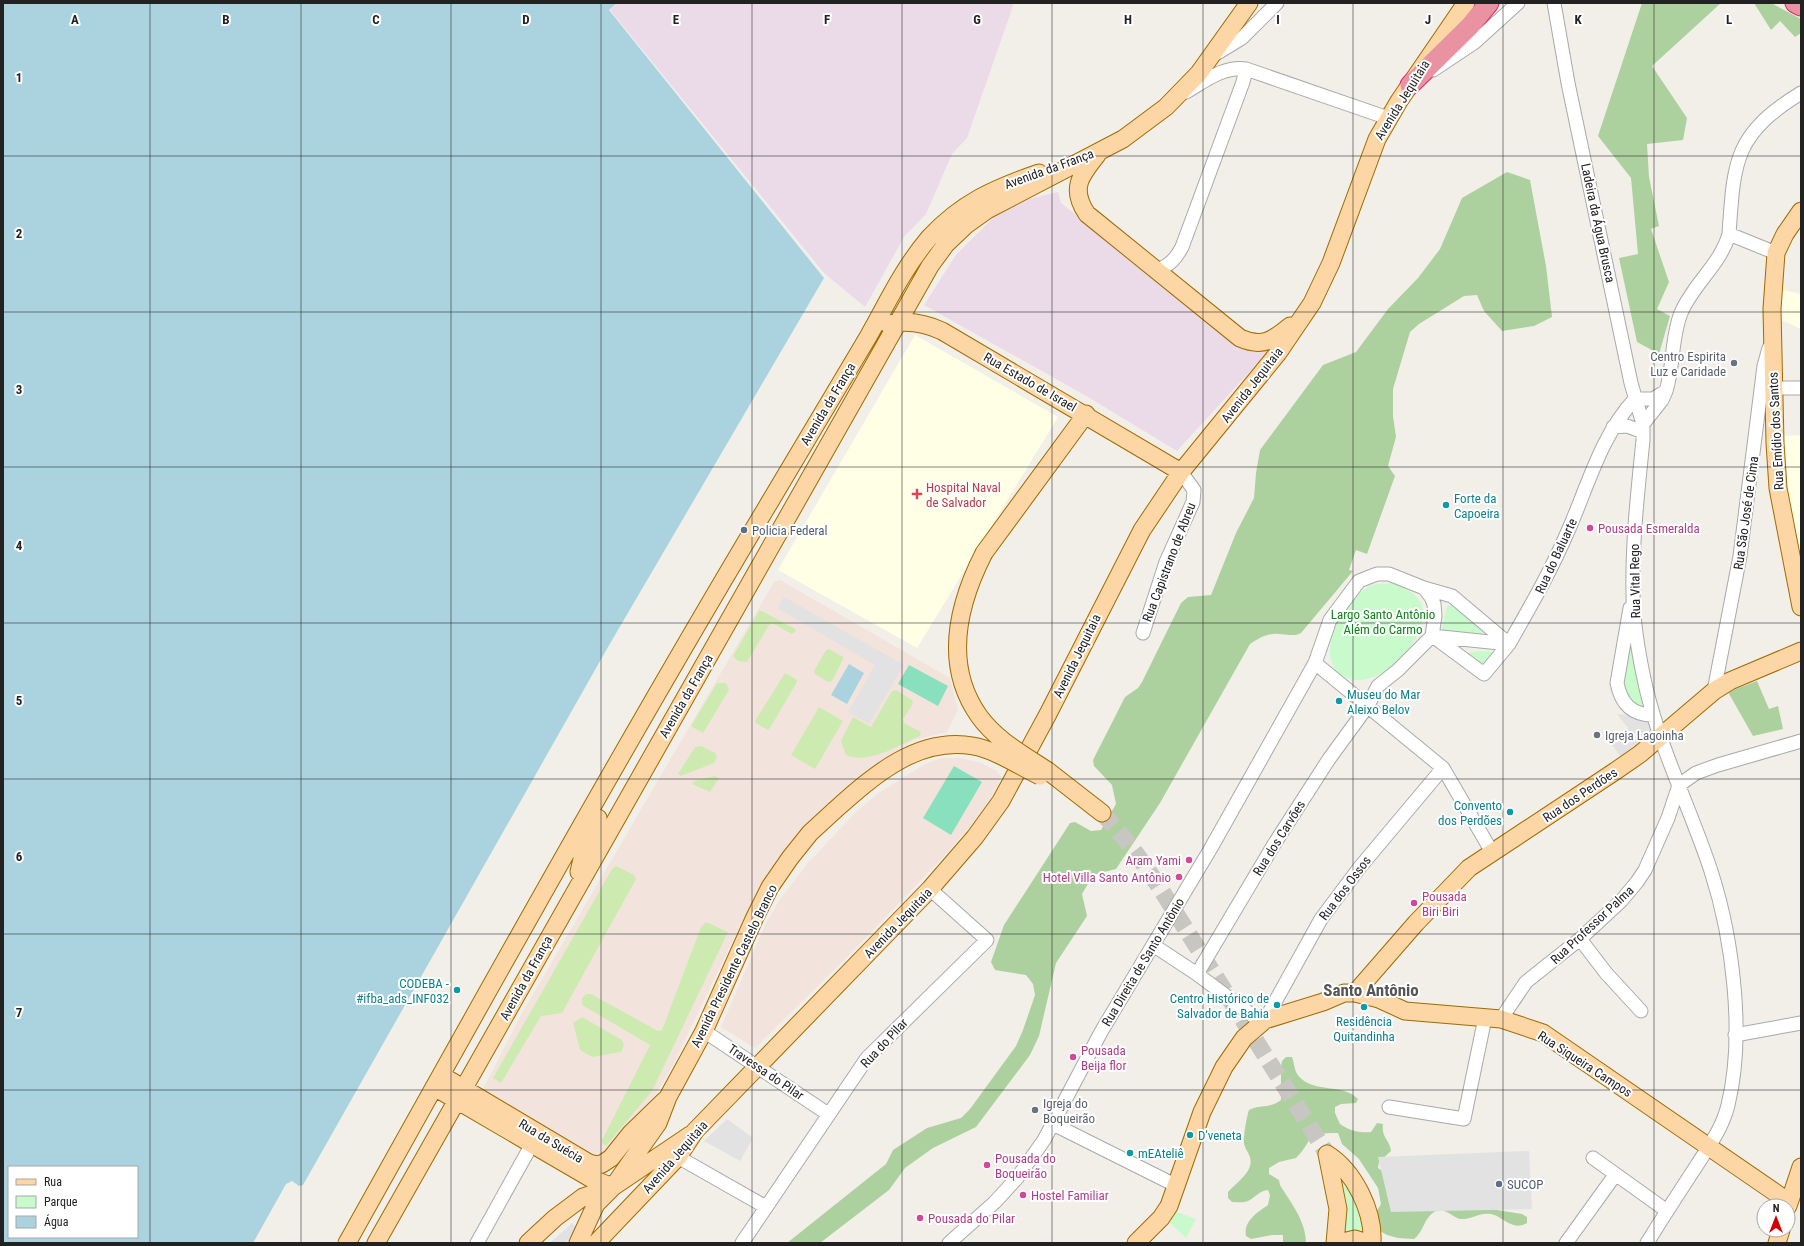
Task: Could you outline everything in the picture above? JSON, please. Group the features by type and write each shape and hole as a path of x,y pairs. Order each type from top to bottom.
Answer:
{"highway":[{"path":"1410,85 1470,26 1489,3"},
{"path":"1795,3 1801,6"}],"main road":[{"path":"1249,3 1213,55 1179,96 1145,125 1100,151 1080,180 1077,191 1081,206 1092,219 1240,338 1248,342 1257,343 1273,340 1304,315"},
{"name":"Avenida Jequitaia","path":"596,1243 678,1157 695,1131 760,1067 930,889 975,837 1001,801 1048,714 1124,561 1142,530 1181,472 1278,353 1304,315 1321,286 1368,162 1388,118 1466,3"},
{"name":"Avenida da França","path":"376,1243 577,886 930,266 946,244 966,225 1000,203 1100,151"},
{"name":"Avenida da França","path":"347,1243 437,1081 609,779 728,572 870,333 900,276 928,240 948,219 978,198 1000,187 1100,151"},
{"path":"1776,254 1785,234 1801,211"},
{"name":"Rua Emídio dos Santos","path":"1776,254 1773,272 1773,334 1778,488 1801,607"},
{"name":"Rua Estado de Israel","path":"870,333 884,326 898,322 930,325 1086,414 1181,472"},
{"name":"Avenida Presidente Castelo Branco","path":"1086,414 984,553 967,590 959,621 958,657 962,680 970,700 980,716 997,735 1046,774 1102,813"},
{"name":"Rua dos Perdões","path":"1355,992 1416,923 1463,873 1492,852 1614,772 1660,737 1714,691 1730,681 1801,651"},
{"name":"Avenida Presidente Castelo Branco","path":"578,1243 596,1204 612,1187 658,1123 668,1097 704,1031 770,887 810,833 861,787 899,761 924,749 942,745 968,746 985,750 1046,774"},
{"path":"577,886 582,857 604,802 609,779"},
{"path":"1379,966 1379,999"},
{"path":"1136,1243 1161,1218 1169,1206 1202,1112 1220,1074 1236,1047 1251,1030 1263,1021 1323,1002 1344,993 1355,992"},
{"name":"Rua Siqueira Campos","path":"1355,992 1379,999 1404,1011 1493,1018 1543,1033 1780,1198"},
{"path":"437,1081 460,1094"},
{"name":"Rua da Suécia","path":"460,1094 588,1163 596,1165 602,1164 611,1158 631,1133 668,1097"},
{"name":"Rua da Suécia","path":"460,1094 532,1144 590,1178 612,1187"},
{"path":"528,1243 555,1218 583,1197 612,1187 695,1131"},
{"path":"1335,1243 1338,1209 1327,1154 1339,1162 1364,1200 1372,1227 1372,1243"},
{"path":"1791,1198 1801,1167"},
{"path":"1338,1243 1355,1239 1367,1243"}],"street":[{"path":"1213,55 1242,38 1277,3"},
{"path":"1410,85 1475,42 1518,3"},
{"name":"Ladeira da Água Brusca","path":"1544,3 1550,9 1557,21"},
{"name":"Ladeira da Água Brusca","path":"1554,3 1635,399 1643,428"},
{"path":"1179,96 1226,70 1236,68 1246,69 1388,118"},
{"path":"1156,270 1164,268 1172,262 1182,247 1243,82 1246,69"},
{"path":"1613,427 1627,426 1643,428 1662,400 1666,391 1675,332 1682,312 1695,288 1722,252 1729,234 1735,171 1742,152 1760,123 1801,93"},
{"path":"1729,234 1776,254"},
{"name":"Rua São José de Cima","path":"1714,691 1740,556 1764,366 1773,334"},
{"path":"1774,388 1801,388"},
{"path":"1635,399 1653,399 1666,391"},
{"name":"Rua do Baluarte","path":"1509,644 1544,584 1566,528 1613,427 1635,399"},
{"name":"Rua Vital Rego","path":"1643,428 1636,510 1633,594 1641,661 1653,715 1660,737 1711,872 1726,928 1733,969 1735,1035 1734,1066 1728,1107 1717,1134 1647,1243"},
{"name":"Rua Capistrano de Abreu","path":"1142,633 1166,562 1193,502 1194,490 1181,472"},
{"path":"1492,852 1443,768 1315,663 1330,620 1359,581 1377,574 1389,574 1424,588 1452,596 1509,644"},
{"path":"1367,707 1378,686 1398,670 1432,636 1435,616 1434,604 1424,588"},
{"path":"1633,594 1617,682 1619,694 1624,703 1632,711 1644,715 1653,715"},
{"path":"1432,636 1509,644"},
{"path":"1432,636 1484,674 1509,644"},
{"name":"Rua Direita de Santo Antônio","path":"949,1243 995,1202 1035,1155 1053,1124 1101,1032 1211,848 1315,663"},
{"name":"Rua dos Carvões","path":"1197,974 1278,839 1329,759 1367,707"},
{"path":"1679,785 1696,773 1718,765 1801,741"},
{"name":"Rua dos Ossos","path":"1263,1021 1321,919 1360,867 1443,768"},
{"name":"Rua Professor Palma","path":"1493,1018 1526,982 1580,939 1621,901 1645,870 1668,818 1679,785"},
{"name":"Rua do Pilar","path":"742,1243 867,1058 987,940 930,889"},
{"path":"1580,939 1606,973 1641,1011"},
{"path":"1153,945 1263,1021"},
{"path":"1389,1107 1464,1119 1493,1018"},
{"path":"1735,1035 1801,1023"},
{"name":"Travessa do Pilar","path":"704,1031 760,1067 828,1114"},
{"path":"1053,1124 1177,1186"},
{"path":"477,1243 532,1144"},
{"path":"678,1157 766,1207"},
{"path":"1593,1158 1667,1211"},
{"path":"1566,1243 1616,1175"}],"shaded area":[{"path":"618,3 1014,3 967,138 952,154 926,214 904,237 865,307 824,273 610,10"},
{"path":"1058,192 1061,203 1242,346 1273,346 1177,451 1088,397 924,305 956,255 998,213 1020,201"},
{"path":"1778,289 1801,294 1801,329 1781,320"},
{"name":"Hospital Naval de Salvador","path":"915,335 1058,417 917,648 778,570"},
{"path":"1801,435 1801,573 1781,477 1783,436"},
{"path":"780,580 950,678 958,710 947,732 914,740 893,753 865,774 793,840 774,863 736,934 673,1065 656,1094 601,1158 483,1089 522,1013 774,582"},
{"path":"784,597 904,665 869,724 848,712 875,665 777,608"},
{"path":"1617,714 1631,715 1647,720 1654,732 1624,761 1609,741 1628,728"},
{"path":"941,758 961,758 981,763 997,771 1001,777 998,786 972,825 857,947 755,1048 721,1027 765,925 780,899 808,863 854,814 877,794 925,764"},
{"path":"727,1119 753,1138 740,1161 704,1141"},
{"path":"1529,1151 1532,1209 1391,1212 1378,1157"},
{"path":"572,1223 576,1228 566,1243 550,1243"}],"green space":[{"path":"1642,3 1721,3 1652,66 1687,118 1683,140 1647,144 1649,177 1659,226 1651,229 1669,282 1657,309 1670,316 1659,354 1637,342 1619,258 1638,254 1631,178 1598,136"},
{"path":"1754,3 1771,3 1801,19 1801,33 1795,37 1780,21 1771,30"},
{"path":"1507,172 1530,180 1546,266 1552,317 1534,326 1502,331 1484,311 1477,295 1464,296 1419,324 1410,332 1393,389 1393,416 1396,437 1388,466 1395,476 1367,554 1356,550 1349,570 1353,571 1301,633 1293,635 1271,634 1250,644 1160,803 1116,869 1093,875 1082,894 1087,916 1056,963 1039,1036 1030,1055 976,1127 933,1148 905,1168 889,1190 820,1243 787,1243 886,1164 893,1150 927,1128 961,1118 970,1109 1016,1046 1035,995 1033,984 1026,975 995,970 991,962 1004,925 1070,823 1075,822 1091,831 1101,830 1116,804 1112,785 1094,766 1093,760 1125,697 1138,688 1142,682 1181,603 1188,597 1211,595 1236,533 1254,498 1260,450 1323,365 1356,352 1388,309 1418,278 1440,249 1462,198"},
{"name":"Largo Santo Antônio Além do Carmo","path":"1392,583 1411,592 1420,601 1423,614 1420,628 1412,644 1401,658 1386,670 1371,678 1355,680 1340,674 1333,665 1330,654 1331,641 1335,628 1349,604 1366,588 1375,584"},
{"path":"1451,605 1484,631 1482,635 1444,631 1442,628 1447,606"},
{"path":"759,611 762,611 795,629 796,631 792,634 772,623 769,625 747,662 738,661 733,656"},
{"path":"1629,636 1646,709 1636,705 1629,698 1625,689 1624,668"},
{"path":"829,649 843,657 843,659 832,681 828,682 815,674 814,671 826,650"},
{"path":"1490,651 1493,653 1484,667 1467,656 1470,652"},
{"path":"909,665 948,686 938,706 898,684"},
{"path":"785,673 797,680 797,682 768,730 755,721"},
{"path":"1757,681 1769,709 1778,706 1783,729 1753,736 1728,692"},
{"path":"717,683 726,683 729,690 703,733 691,726"},
{"path":"896,690 912,700 913,704 903,719 904,723 921,732 920,736 884,753 874,756 865,758 846,755 841,741 853,717 871,727 892,691"},
{"path":"819,707 843,721 815,769 791,755"},
{"path":"701,746 715,753 717,757 714,763 681,776 678,774 695,747"},
{"path":"954,766 982,782 951,835 923,818"},
{"path":"715,776 719,778 710,792 692,784 694,781"},
{"path":"616,866 634,875 636,879 562,1013 541,1016 501,1083 493,1078 612,869"},
{"path":"706,922 728,932 652,1091 606,1146 601,1142 650,1045 582,1005 582,998 586,994 591,994 658,1031 662,1030 701,927"},
{"path":"582,1017 622,1040 624,1045 621,1052 592,1057 580,1050 573,1023"},
{"path":"1286,1057 1292,1057 1296,1072 1301,1079 1309,1084 1344,1091 1352,1094 1358,1099 1356,1103 1341,1104 1335,1107 1335,1113 1340,1124 1351,1130 1371,1132 1377,1123 1383,1124 1383,1133 1391,1151 1379,1162 1378,1168 1385,1173 1484,1208 1522,1214 1527,1217 1527,1223 1517,1226 1512,1225 1491,1214 1460,1219 1445,1211 1438,1210 1428,1218 1420,1233 1414,1239 1398,1238 1387,1235 1378,1230 1375,1214 1381,1204 1378,1188 1359,1159 1342,1144 1338,1133 1327,1133 1319,1134 1311,1138 1296,1158 1279,1162 1269,1168 1269,1174 1279,1180 1280,1185 1301,1220 1306,1243 1283,1243 1283,1235 1272,1235 1251,1239 1246,1236 1249,1221 1268,1205 1270,1195 1268,1190 1260,1193 1248,1201 1242,1202 1232,1202 1228,1198 1228,1192 1244,1177 1250,1166 1250,1156 1244,1140 1245,1126 1249,1110 1257,1107 1269,1106 1281,1100 1281,1067 1282,1061"},
{"path":"1345,1182 1359,1208 1366,1236 1341,1236 1340,1186"},
{"path":"1174,1211 1196,1219 1186,1238 1168,1221"}],"water":[{"path":"3,3 617,3 609,10 824,278 608,647 303,1185 299,1186 292,1181 286,1184 253,1243 3,1243"},
{"path":"849,664 864,673 847,704 831,695"}],"tunnel":[{"path":"1102,813 1132,849 1160,888 1327,1154"}],"place":[{"name":"Centro Espirita Luz e Caridade","path":"1734,363"},
{"name":"Hospital Naval de Salvador","path":"917,494"},
{"name":"Forte da Capoeira","path":"1446,505"},
{"name":"Pousada Esmeralda","path":"1590,528"},
{"name":"Policia Federal","path":"744,530"},
{"name":"Museu do Mar Aleixo Belov","path":"1339,701"},
{"name":"Igreja Lagoinha","path":"1597,735"},
{"name":"Convento dos Perdões","path":"1510,812"},
{"name":"Aram Yami","path":"1189,860"},
{"name":"Hotel Villa Santo Antônio","path":"1179,877"},
{"name":"Pousada Biri Biri","path":"1414,903"},
{"name":"CODEBA - #ifba_ads_INF032","path":"457,990"},
{"name":"Centro Histórico de Salvador de Bahia","path":"1277,1005"},
{"name":"Residência Quitandinha","path":"1364,1007"},
{"name":"Pousada Beija flor","path":"1073,1057"},
{"name":"Igreja do Boqueirão","path":"1035,1110"},
{"name":"D'veneta","path":"1190,1135"},
{"name":"mEAteliê","path":"1130,1153"},
{"name":"Pousada do Boqueirão","path":"987,1165"},
{"name":"SUCOP","path":"1499,1184"},
{"name":"Hostel Familiar","path":"1023,1195"},
{"name":"Pousada do Pilar","path":"920,1218"}],"district":[{"name":"Santo Antônio","path":"1371,990"}]}
